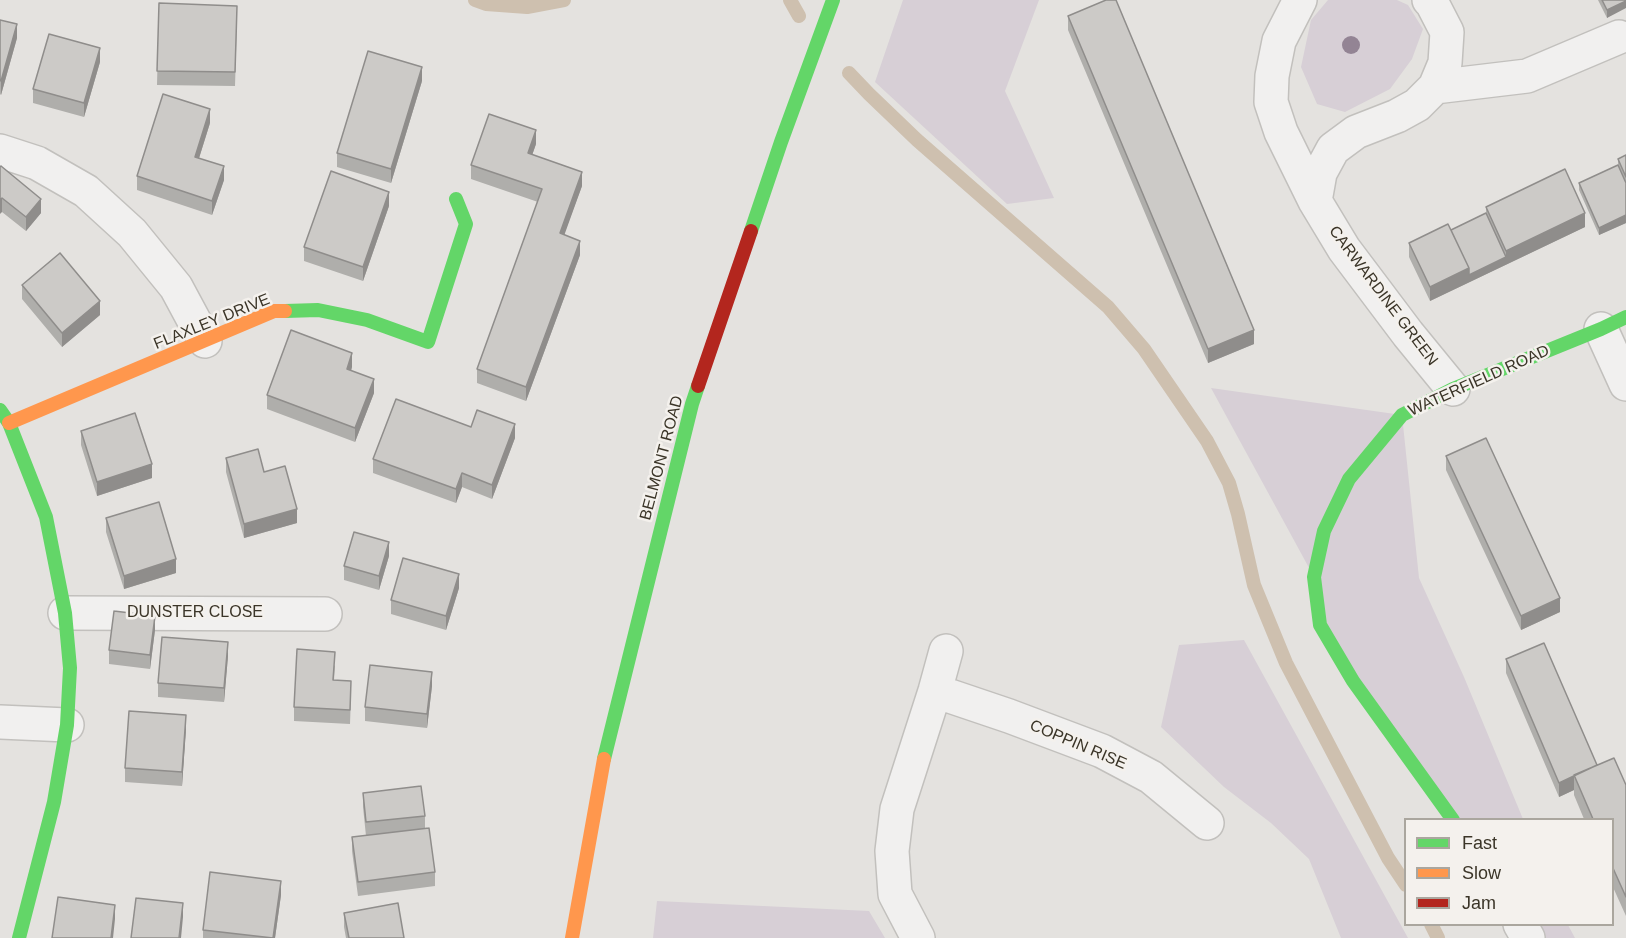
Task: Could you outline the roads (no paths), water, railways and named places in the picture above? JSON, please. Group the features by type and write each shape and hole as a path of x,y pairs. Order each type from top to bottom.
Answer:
{"main road":[{"name":"BELMONT ROAD","path":"572,938 604,757 692,404 781,142 833,0"},
{"name":"FLAXLEY DRIVE","path":"9,423 274,312 318,310 367,320 428,342 466,224 456,199"},
{"name":"WATERFIELD ROAD","path":"1452,818 1353,681 1320,625 1314,577 1324,531 1349,479 1402,415 1453,389 1613,323"},
{"path":"0,410 9,423 46,517 65,613 70,668 67,725 54,802 19,938"}],"street":[{"name":"CARWARDINE GREEN","path":"1300,0 1280,41 1272,76 1271,102 1281,132 1315,201 1344,249 1453,389"},
{"path":"1315,201 1320,173 1334,149 1356,132 1418,105 1435,87 1445,63 1447,32 1429,0"},
{"path":"1435,87 1527,76 1619,37"},
{"path":"0,151 37,163 86,191 132,233 176,287 206,341"},
{"path":"1613,323 1626,384"},
{"name":"DUNSTER CLOSE","path":"65,613 325,614"},
{"path":"918,938 895,894 892,851 897,809 946,651"},
{"name":"COPPIN RISE","path":"935,691 1102,751 1151,777 1207,822"},
{"path":"0,722 67,725"}],"waterway":[{"path":"475,0 486,4 527,7 564,0"},
{"path":"790,0 799,16"},
{"path":"849,73 917,140 1108,307 1144,349 1207,441 1229,483 1254,585 1286,663 1388,858 1404,882"},
{"path":"1432,926 1438,938"}]}
